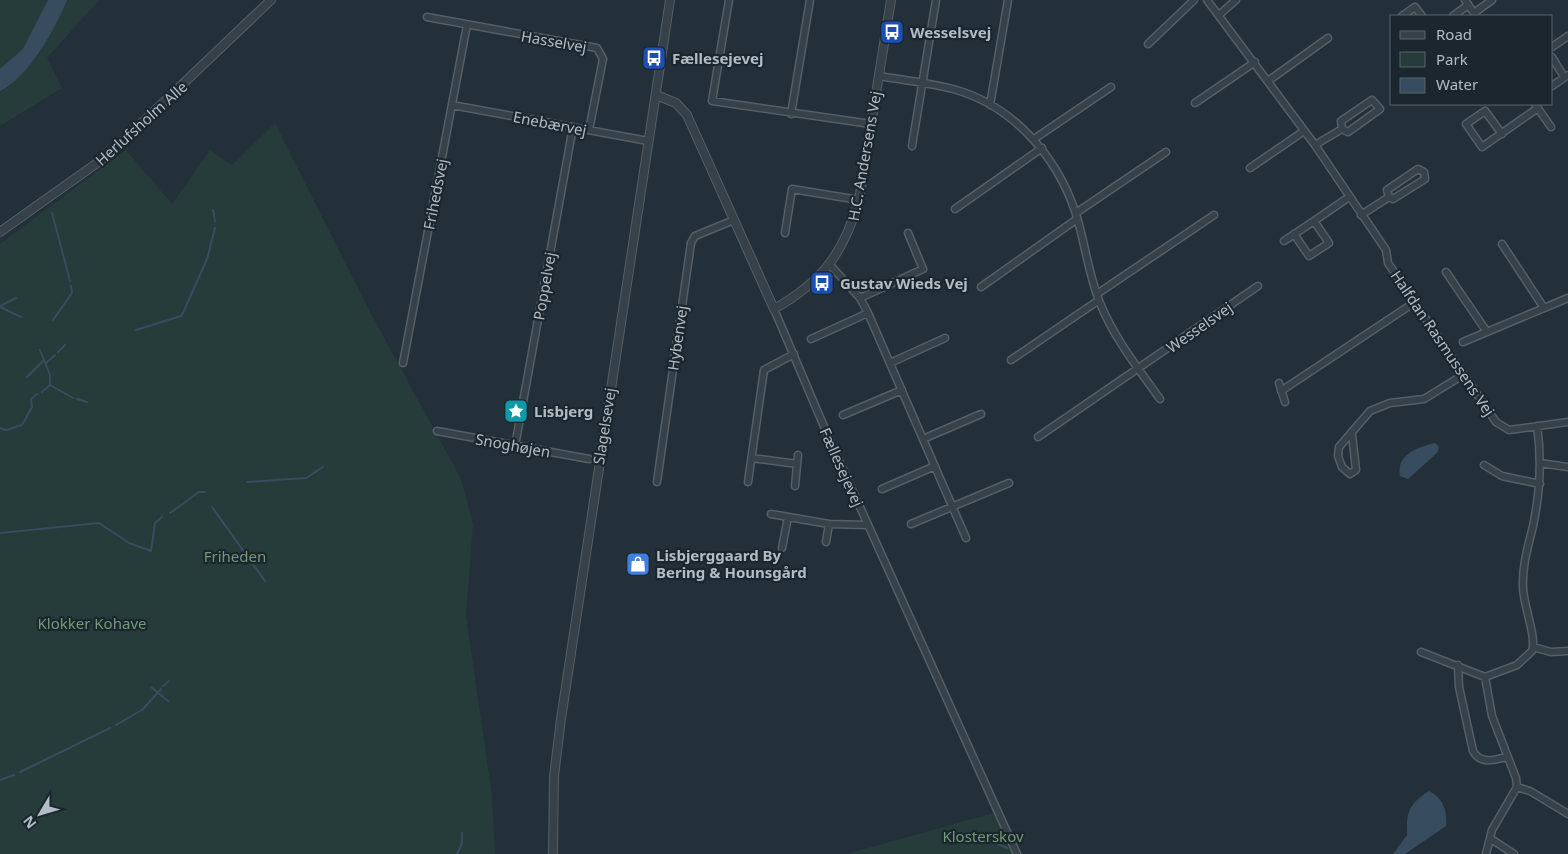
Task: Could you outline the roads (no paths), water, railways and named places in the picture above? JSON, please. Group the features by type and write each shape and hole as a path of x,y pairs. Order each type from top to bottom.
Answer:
{"street":[{"name":"Herlufsholm Alle","path":"0,232 107,156 271,0"},
{"name":"Slagelsevej","path":"553,854 554,776 561,719 670,0"},
{"path":"729,0 712,102 871,124"},
{"path":"791,114 810,0"},
{"name":"H.C. Andersens Vej","path":"774,309 800,294 830,265 852,225 859,200 891,0"},
{"path":"912,146 936,0"},
{"path":"990,105 1008,0"},
{"path":"1148,44 1194,0"},
{"name":"Halfdan Rasmussens Vej","path":"1207,0 1315,145 1386,250 1388,263 1462,375 1501,427 1508,430 1568,422"},
{"path":"1219,15 1236,0"},
{"path":"1454,15 1467,3 1475,14 1492,0"},
{"path":"1403,15 1415,7 1421,15"},
{"name":"Hasselvej","path":"427,17 597,48 603,59 589,130"},
{"name":"Frihedsvej","path":"403,363 467,25"},
{"path":"1553,46 1568,36"},
{"path":"1268,81 1328,38"},
{"path":"1553,59 1566,76 1553,85"},
{"path":"1195,103 1255,62"},
{"path":"879,76 955,90 990,105 1034,139 1042,148 1057,170 1076,216 1098,297 1112,332 1160,399"},
{"path":"1034,139 1112,87"},
{"name":"Fællesejevej","path":"656,94 676,103 687,115 868,525 1017,854"},
{"path":"1372,100 1380,110 1348,132 1342,128 1342,121 1372,100"},
{"name":"Enebærvej","path":"452,105 648,141"},
{"path":"1502,134 1485,111 1466,124 1482,147 1502,134 1537,106 1551,127"},
{"name":"Poppelvej","path":"514,446 573,127"},
{"path":"1315,145 1342,128"},
{"path":"1250,168 1304,131"},
{"path":"955,208 1042,148"},
{"path":"981,287 1166,152"},
{"path":"1418,169 1424,172 1425,178 1394,199 1389,197 1387,190 1418,169"},
{"path":"785,233 792,189 859,200"},
{"path":"1284,241 1349,197"},
{"path":"1362,215 1389,197"},
{"path":"1011,360 1214,214"},
{"name":"Hybenvej","path":"657,482 691,243 695,236 734,220"},
{"path":"1294,234 1309,256 1329,243 1314,221"},
{"path":"860,298 923,269 908,233"},
{"path":"1502,244 1544,308"},
{"path":"830,265 860,298 868,313 966,538"},
{"path":"1446,272 1487,332"},
{"name":"Wesselsvej","path":"1038,437 1258,286"},
{"path":"1463,342 1568,298"},
{"path":"1282,392 1415,302"},
{"path":"811,339 868,313"},
{"path":"890,363 945,338"},
{"path":"748,482 764,370 794,354"},
{"path":"1352,434 1356,470 1350,474 1342,467 1338,456 1339,447 1370,411 1378,406 1424,399 1462,375"},
{"path":"1279,383 1285,402"},
{"path":"843,415 902,390"},
{"path":"923,439 981,414"},
{"path":"1421,652 1485,677 1517,665 1527,658 1534,648 1534,639 1525,609 1523,586 1524,559 1533,526 1540,484 1536,426"},
{"name":"Snoghøjen","path":"436,431 589,459"},
{"path":"795,486 798,455"},
{"path":"752,458 797,464"},
{"path":"1540,463 1568,467"},
{"path":"1484,465 1502,476 1540,484"},
{"path":"882,488 935,466"},
{"path":"911,524 1008,483"},
{"path":"771,514 828,524 868,525"},
{"path":"782,548 788,516"},
{"path":"826,542 828,524"},
{"path":"1534,648 1551,652 1568,651"},
{"path":"1458,665 1459,687 1468,736 1473,751 1477,758 1482,760 1507,757"},
{"path":"1485,677 1492,716 1516,778 1517,787 1492,830 1486,854"},
{"path":"1517,787 1530,791 1568,814"},
{"path":"1491,839 1514,854"}],"water":[{"path":"48,0 67,0 56,24 31,64 11,84 0,91 0,69 23,49"},
{"path":"1435,443 1439,447 1438,452 1408,479 1400,476 1401,462 1405,457 1415,449"},
{"path":"1429,791 1443,805 1446,815 1446,826 1405,854 1393,854 1407,835 1407,821 1410,809 1422,795"}],"waterway":[{"path":"213,210 215,221"},
{"path":"52,213 70,281"},
{"path":"136,330 181,316 207,259 215,228"},
{"path":"53,320 72,293 71,286"},
{"path":"0,306 16,298"},
{"path":"0,307 21,317"},
{"path":"58,352 65,345"},
{"path":"40,350 50,375 50,385 42,392"},
{"path":"46,363 55,355"},
{"path":"27,377 43,361"},
{"path":"50,385 73,398"},
{"path":"0,428 6,430 22,425 32,407 31,399 37,394"},
{"path":"77,399 87,402"},
{"path":"247,482 306,478 323,467"},
{"path":"170,513 199,492 205,492"},
{"path":"212,507 265,581"},
{"path":"0,533 99,523 129,543 151,551 155,523 162,517"},
{"path":"163,686 169,681"},
{"path":"151,687 168,701"},
{"path":"116,725 142,710 161,689"},
{"path":"20,772 110,728"},
{"path":"0,780 14,775"},
{"path":"457,854 462,843 462,833"},
{"path":"988,839 1007,848"}],"place":[{"name":"Wesselsvej","path":"892,32"},
{"name":"Fællesejevej","path":"654,58"},
{"name":"Gustav Wieds Vej","path":"822,283"},
{"name":"Lisbjerg","path":"516,411"},
{"name":"Lisbjerggaard By Bering & Hounsgård","path":"638,564"}],"park label":[{"name":"Friheden","path":"235,556"},
{"name":"Klokker Kohave","path":"92,623"},
{"name":"Klosterskov","path":"983,836"}]}
